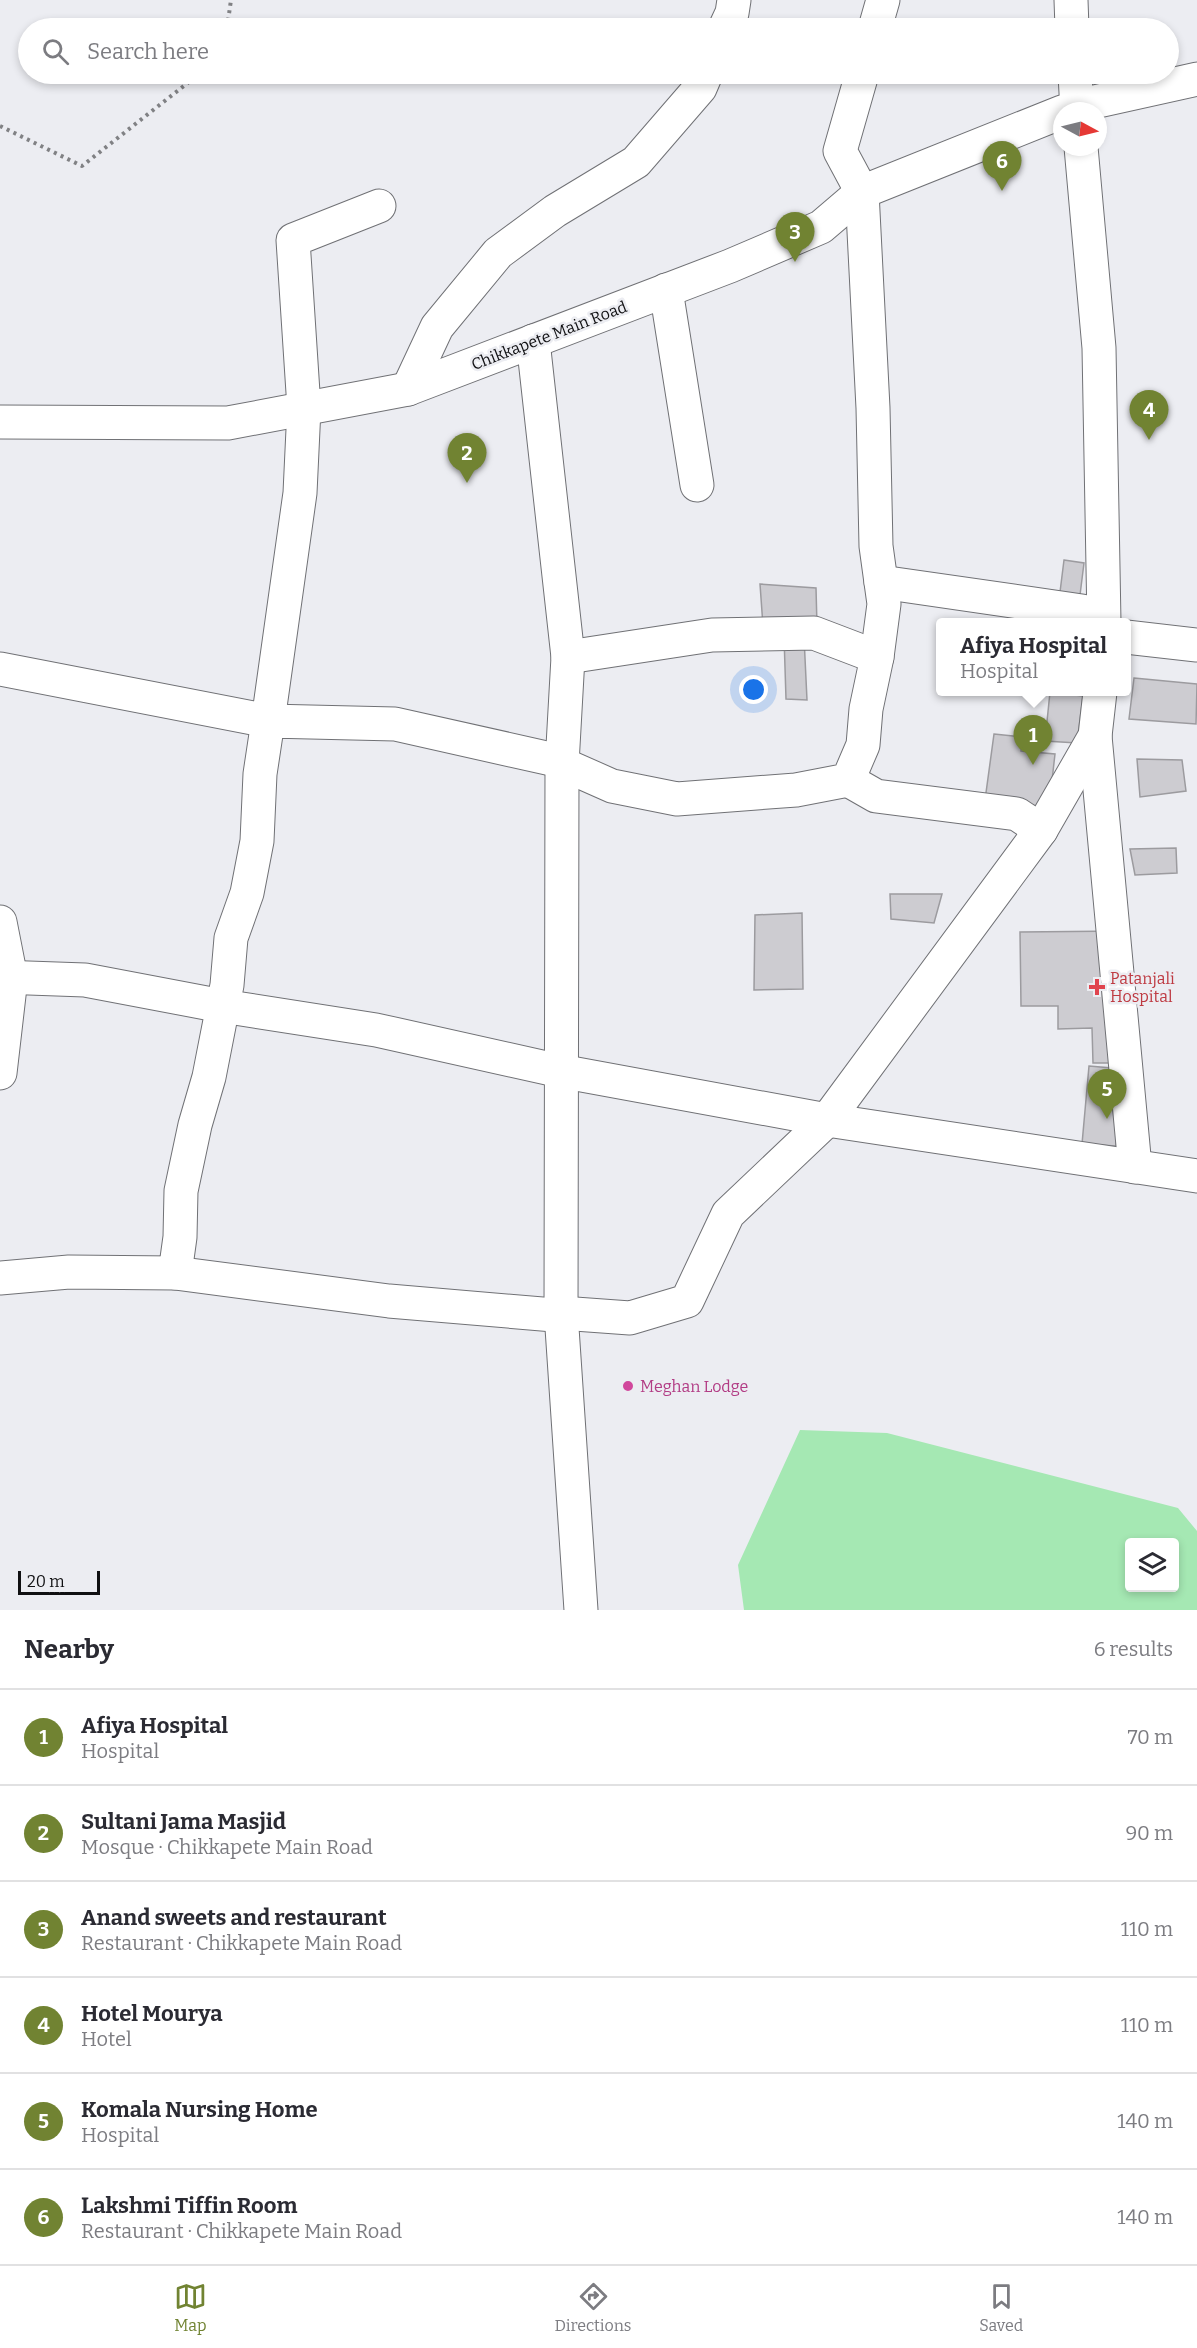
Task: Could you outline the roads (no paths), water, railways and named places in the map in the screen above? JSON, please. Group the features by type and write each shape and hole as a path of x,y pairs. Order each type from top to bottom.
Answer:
{"street":[{"path":"729,18 734,0"},
{"path":"878,18 884,0"},
{"path":"1071,0 1072,18"},
{"name":"Chikkapete Main Road","path":"1179,83 1197,79"},
{"path":"408,389 437,327 498,253 555,211 636,162 702,84"},
{"path":"848,780 863,745 866,709 878,657 884,604 876,546 873,408 862,192 840,151 859,84"},
{"path":"1071,102 1074,84"},
{"name":"Chikkapete Main Road","path":"1103,102 1177,84"},
{"name":"Chikkapete Main Road","path":"0,422 228,423 408,389 730,267 821,227 862,192 1053,117"},
{"path":"1082,156 1099,348 1104,618"},
{"path":"175,1273 180,1237 181,1191 195,1125 209,1077 227,985 231,938 247,893 257,841 260,774 300,493 304,408 293,240 379,206"},
{"path":"666,290 697,485"},
{"path":"533,341 568,657 562,764 561,1313 581,1610"},
{"path":"881,582 1083,611 1089,618"},
{"path":"568,657 712,635 814,633 878,657"},
{"path":"1131,638 1197,645"},
{"path":"0,669 268,721 395,723 551,759 612,786 677,799 796,790 848,780 876,796 1017,814 1041,830"},
{"path":"1100,696 1095,736 1135,1167"},
{"path":"0,1271 175,1273 389,1301 554,1315 561,1313 630,1318 687,1301 728,1214 827,1120 1041,830 1095,736"},
{"path":"0,922 5,978 0,1073"},
{"path":"5,978 85,980 222,1006 376,1030 560,1071 827,1120 1197,1176"}],"place":[{"name":"Lakshmi Tiffin Room","path":"1002,191"},
{"name":"Anand sweets and restaurant","path":"795,262"},
{"name":"Hotel Mourya","path":"1149,440"},
{"name":"Sultani Jama Masjid","path":"467,483"},
{"name":"Afiya Hospital","path":"1033,765"},
{"name":"Patanjali Hospital","path":"1097,987"},
{"name":"Komala Nursing Home","path":"1107,1119"},
{"name":"Meghan Lodge","path":"628,1386"}]}
